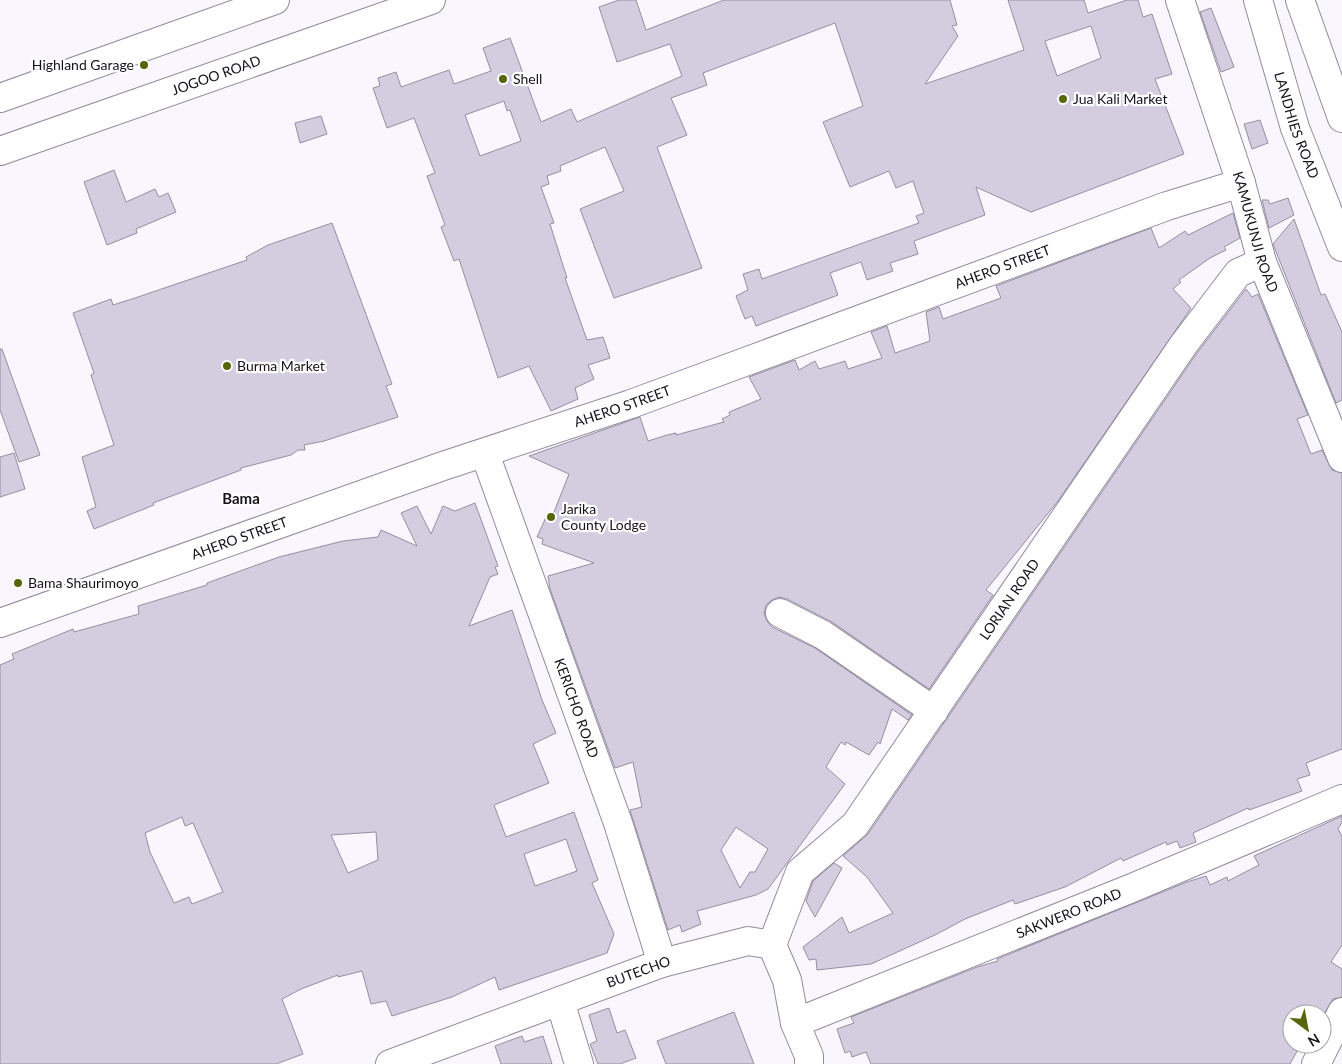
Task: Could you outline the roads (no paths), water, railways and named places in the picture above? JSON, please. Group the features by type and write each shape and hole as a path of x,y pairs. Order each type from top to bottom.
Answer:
{"street":[{"path":"0,98 275,0"},
{"name":"JOGOO ROAD","path":"0,151 431,0"},
{"name":"KAMUKUNJI ROAD","path":"1180,0 1241,183 1262,262 1342,458"},
{"name":"LANDHIES ROAD","path":"1258,0 1295,128 1342,247"},
{"path":"1300,0 1342,118"},
{"name":"AHERO STREET","path":"0,623 443,466 485,454 668,391 1167,206 1241,183"},
{"name":"LORIAN ROAD","path":"772,945 800,872 855,825 1184,344 1238,273 1262,262"},
{"name":"KERICHO ROAD","path":"485,454 618,823 662,963"},
{"path":"780,612 822,635 934,712"},
{"name":"SAKWERO ROAD","path":"795,1023 1132,888 1342,799"},
{"name":"BUTECHO","path":"390,1064 662,963 748,941 772,945"},
{"path":"772,945 787,980 795,1023 809,1056 809,1064"},
{"path":"560,1002 579,1064"},
{"path":"1316,1064 1342,1012"}],"place":[{"name":"Highland Garage","path":"144,65"},
{"name":"Shell","path":"503,79"},
{"name":"Jua Kali Market","path":"1063,99"},
{"name":"Burma Market","path":"227,366"},
{"name":"Jarika County Lodge","path":"551,517"},
{"name":"Bama Shaurimoyo","path":"18,583"}],"district":[{"name":"Bama","path":"241,499"}]}
